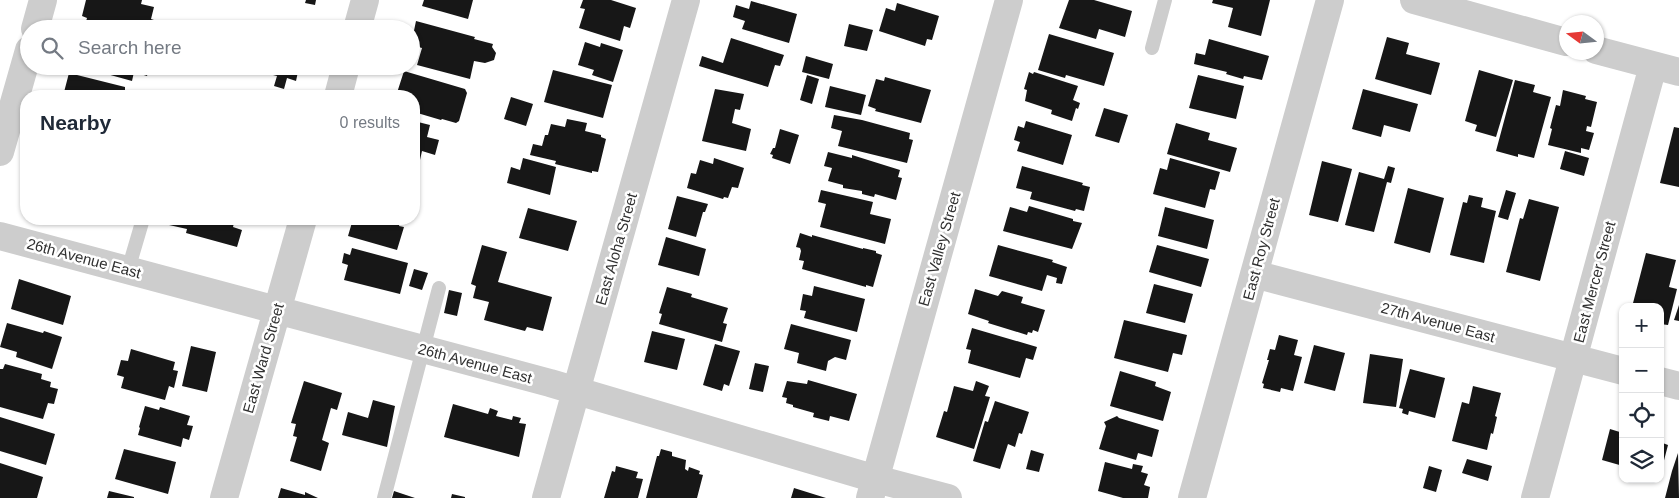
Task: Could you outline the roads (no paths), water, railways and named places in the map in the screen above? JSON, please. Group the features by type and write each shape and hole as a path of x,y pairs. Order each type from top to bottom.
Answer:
{"street":[{"path":"37,20 43,0"},
{"path":"359,20 365,0"},
{"name":"East Aloha Street","path":"546,498 686,0"},
{"name":"East Valley Street","path":"873,488 1009,0"},
{"name":"East Roy Street","path":"1192,498 1330,0"},
{"path":"1414,0 1559,40"},
{"path":"1604,52 1666,69"},
{"name":"East Mercer Street","path":"1535,498 1573,358 1666,69"},
{"path":"0,152 22,75"},
{"path":"340,90 344,75"},
{"name":"East Ward Street","path":"224,498 301,225"},
{"name":"26th Avenue East","path":"0,236 577,391 873,488 948,498"},
{"name":"27th Avenue East","path":"1254,274 1619,370"},
{"path":"1664,382 1679,386"}],"lane":[{"path":"1152,48 1165,0"},
{"path":"128,270 140,225"},
{"path":"384,498 439,288"}]}
